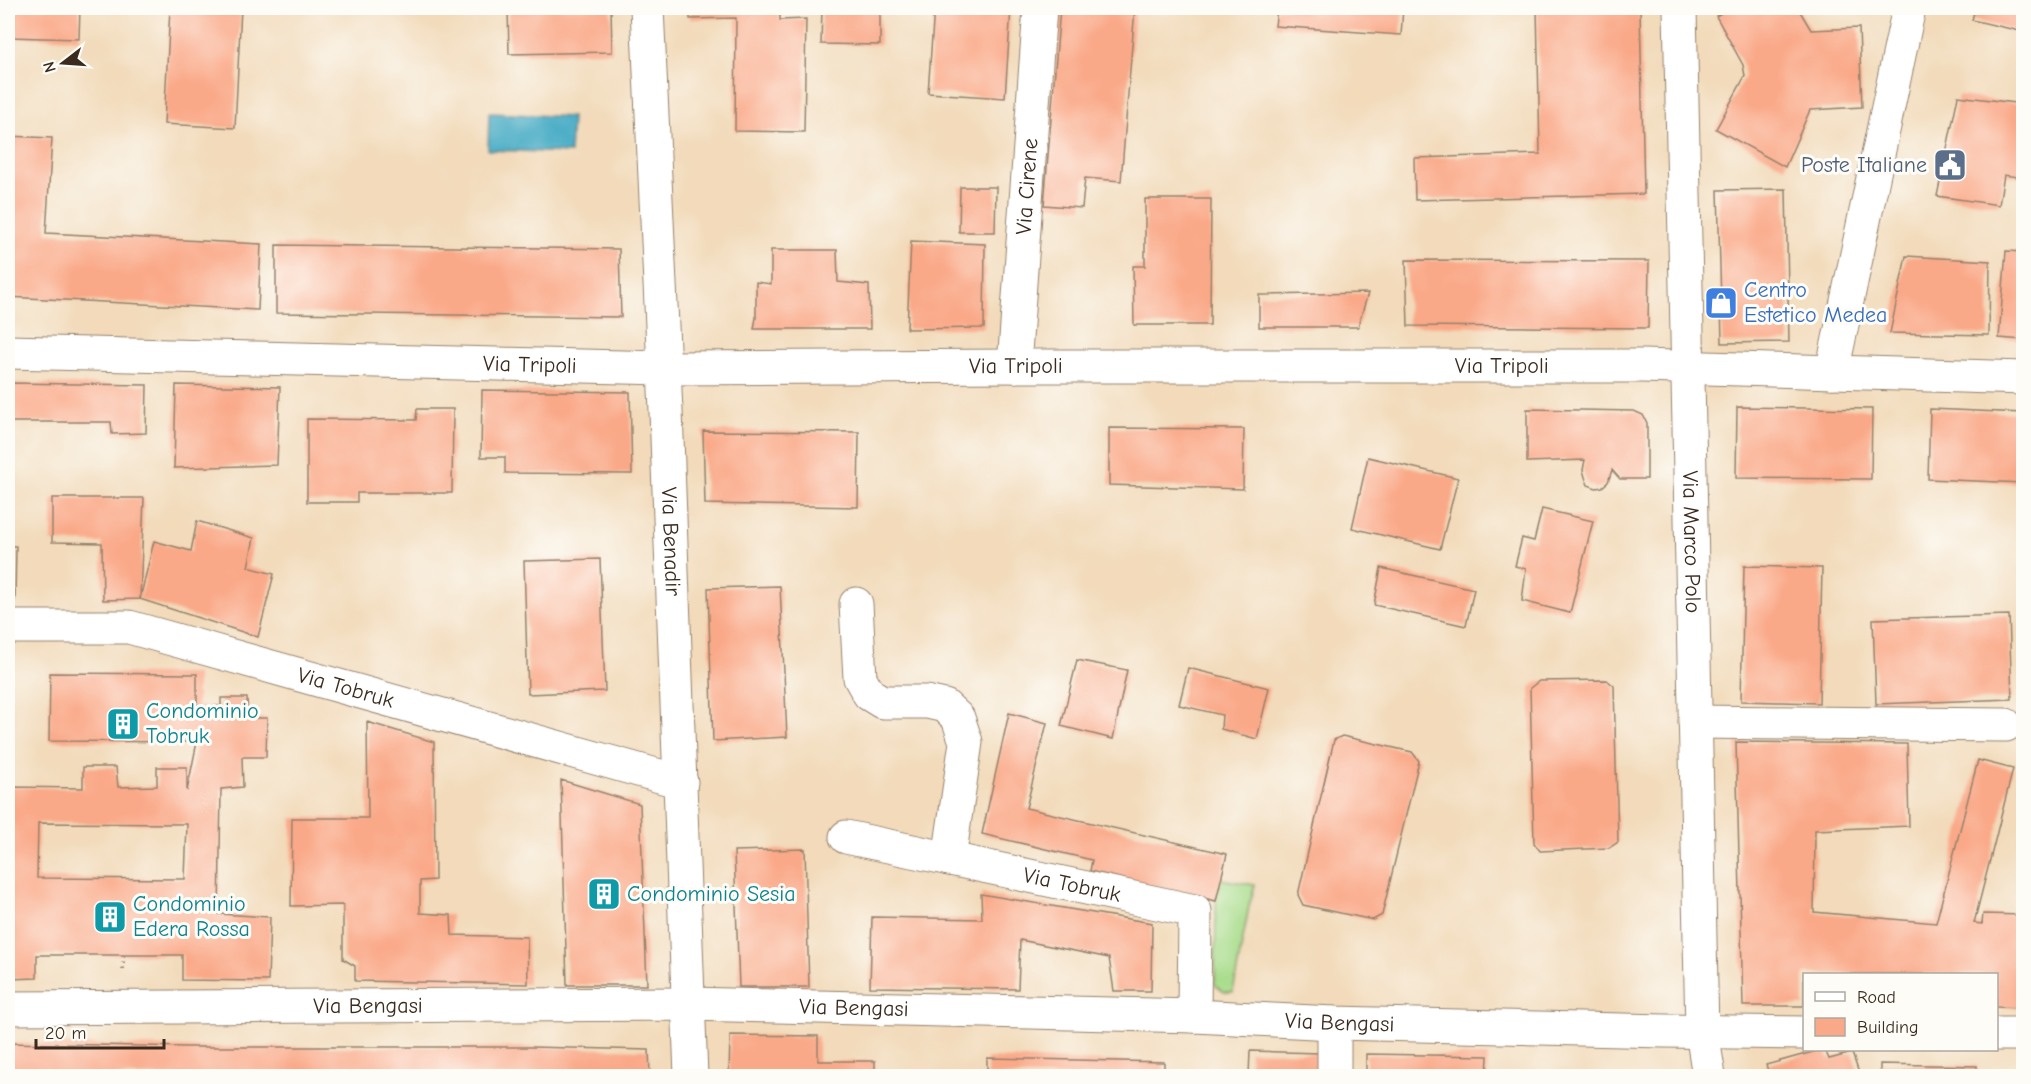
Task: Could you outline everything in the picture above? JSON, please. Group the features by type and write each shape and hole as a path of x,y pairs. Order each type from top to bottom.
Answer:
{"street":[{"name":"Via Benadir","path":"647,8 664,368 691,1077"},
{"name":"Via Cirene","path":"1014,366 1040,8"},
{"name":"Via Marco Polo","path":"1680,8 1701,1032 1709,1077"},
{"path":"1833,372 1909,8"},
{"name":"Via Tripoli","path":"8,352 664,368 1686,367 2024,378"},
{"path":"856,604 860,678 869,694 882,702 927,702 945,706 957,718 966,742 949,859"},
{"name":"Via Tobruk","path":"8,627 129,627 681,782"},
{"path":"1695,722 2006,725"},
{"name":"Via Tobruk","path":"846,837 1195,911 1194,1016"},
{"name":"Via Bengasi","path":"8,1008 689,1004 1194,1016 1334,1023 1701,1032"},
{"path":"1334,1023 1334,1077"},
{"path":"1701,1032 1803,1033"},
{"path":"1998,1034 2024,1034"}],"green space":[{"path":"1220,879 1255,885 1233,992 1224,992 1215,985 1216,901"}],"water":[{"path":"489,113 572,117 570,153 488,150"}],"building":[{"path":"8,8 80,8 79,39 8,37"},
{"path":"170,8 241,8 235,128 164,124"},
{"path":"508,8 611,8 612,52 509,54"},
{"path":"690,8 780,8 780,20 806,19 804,132 735,131 736,18 690,19"},
{"path":"822,8 880,8 880,45 821,44"},
{"path":"934,8 1011,8 1005,98 928,93"},
{"path":"1060,8 1135,8 1121,181 1085,178 1082,208 1044,205"},
{"path":"1277,8 1403,8 1401,35 1275,26"},
{"path":"1537,8 1640,8 1644,194 1415,200 1414,158 1540,154"},
{"path":"1730,8 1798,8 1811,30 1859,28 1862,107 1810,110 1785,167 1716,129 1745,76 1743,65 1716,16"},
{"path":"1975,8 2024,8 2024,32 1972,20"},
{"path":"1958,96 2024,104 2024,178 2004,175 1999,205 1937,196"},
{"path":"8,136 52,138 46,233 261,244 258,310 8,297"},
{"path":"960,187 996,187 995,232 959,232"},
{"path":"1786,189 1789,342 1722,343 1718,190"},
{"path":"1145,199 1211,199 1210,325 1134,325 1133,266 1145,266"},
{"path":"911,241 985,244 984,328 907,329"},
{"path":"276,245 619,249 621,317 276,313"},
{"path":"771,250 837,250 838,282 869,285 870,329 754,329 756,282 771,284"},
{"path":"2006,251 2024,252 2024,340 1999,338"},
{"path":"1906,256 1990,261 1989,335 1890,333"},
{"path":"1406,260 1649,261 1648,328 1408,326"},
{"path":"1368,293 1358,327 1259,327 1259,295"},
{"path":"8,383 147,385 146,433 112,434 111,422 8,422"},
{"path":"176,385 280,387 277,465 174,468"},
{"path":"482,390 630,392 632,474 505,473 505,457 481,457"},
{"path":"1737,407 1872,409 1871,479 1736,478"},
{"path":"417,409 453,409 452,493 357,493 357,502 307,502 307,419 416,420"},
{"path":"1527,409 1634,411 1643,415 1647,423 1647,479 1620,479 1612,470 1608,482 1596,488 1588,485 1583,470 1585,460 1527,462"},
{"path":"1930,409 2024,413 2024,483 1928,479"},
{"path":"1109,428 1244,429 1243,489 1109,485"},
{"path":"703,431 859,432 858,507 705,504"},
{"path":"1368,457 1458,478 1440,549 1352,528"},
{"path":"52,498 144,498 140,599 103,600 102,543 52,542"},
{"path":"1542,509 1593,521 1570,613 1522,601 1526,569 1515,566 1522,538 1534,541"},
{"path":"197,521 254,538 248,567 274,574 258,637 140,599 154,541 191,551"},
{"path":"8,546 16,546 15,600 8,600"},
{"path":"600,559 605,691 528,694 524,561"},
{"path":"1744,566 1822,568 1819,703 1741,701"},
{"path":"1381,568 1474,589 1466,626 1374,605"},
{"path":"780,586 787,737 713,741 708,588"},
{"path":"2009,615 2012,699 1876,704 1873,619"},
{"path":"1077,660 1127,670 1113,739 1061,726"},
{"path":"1188,668 1269,688 1257,739 1221,729 1222,715 1179,705"},
{"path":"50,673 197,674 197,707 221,706 221,698 247,698 248,718 267,718 266,757 242,757 243,787 221,789 219,914 270,917 268,981 182,980 182,955 37,955 37,978 8,979 8,787 83,788 83,767 116,767 118,787 157,786 157,767 187,767 187,791 197,742 49,741","holes":["38,823 187,824 185,879 37,878"]},
{"path":"1607,680 1614,686 1618,842 1609,848 1540,851 1534,843 1530,688 1539,681"},
{"path":"1009,713 1047,723 1026,808 1227,854 1216,901 1090,871 1092,860 982,834"},
{"path":"367,722 434,742 435,880 420,881 420,913 451,915 452,935 527,937 528,984 355,981 355,966 343,959 343,905 291,906 292,818 368,818"},
{"path":"1342,736 1412,752 1419,761 1382,915 1373,920 1303,905 1298,895 1334,740"},
{"path":"1736,742 1907,744 1909,826 1815,830 1814,912 1936,923 1978,760 2013,769 1974,923 1982,924 1983,914 2024,915 2024,1008 1998,1007 1998,973 1803,973 1803,1006 1743,1006"},
{"name":"Condominio Sesia","path":"561,780 640,804 647,985 567,985"},
{"path":"805,849 809,987 739,987 734,851"},
{"path":"981,894 1152,923 1151,991 1114,991 1109,958 1020,940 1018,989 870,987 872,917 982,919"},
{"path":"730,1035 818,1036 818,1061 875,1061 875,1076 729,1076"},
{"path":"8,1043 186,1047 531,1047 649,1050 650,1076 8,1076"},
{"path":"1250,1051 1319,1053 1319,1076 1249,1076"},
{"path":"1816,1051 1825,1051 1829,1059 1852,1053 1860,1076 1770,1076 1766,1065"},
{"path":"1366,1054 1488,1056 1487,1076 1366,1076"},
{"path":"987,1058 1164,1062 1164,1076 987,1076"},
{"path":"1880,1064 1977,1066 1977,1076 1880,1076"}],"place":[{"name":"Poste Italiane","path":"1950,165"},
{"name":"Centro Estetico Medea","path":"1721,303"},
{"name":"Condominio Tobruk","path":"123,724"},
{"name":"Condominio Sesia","path":"604,894"},
{"name":"Condominio Edera Rossa","path":"110,917"}]}
